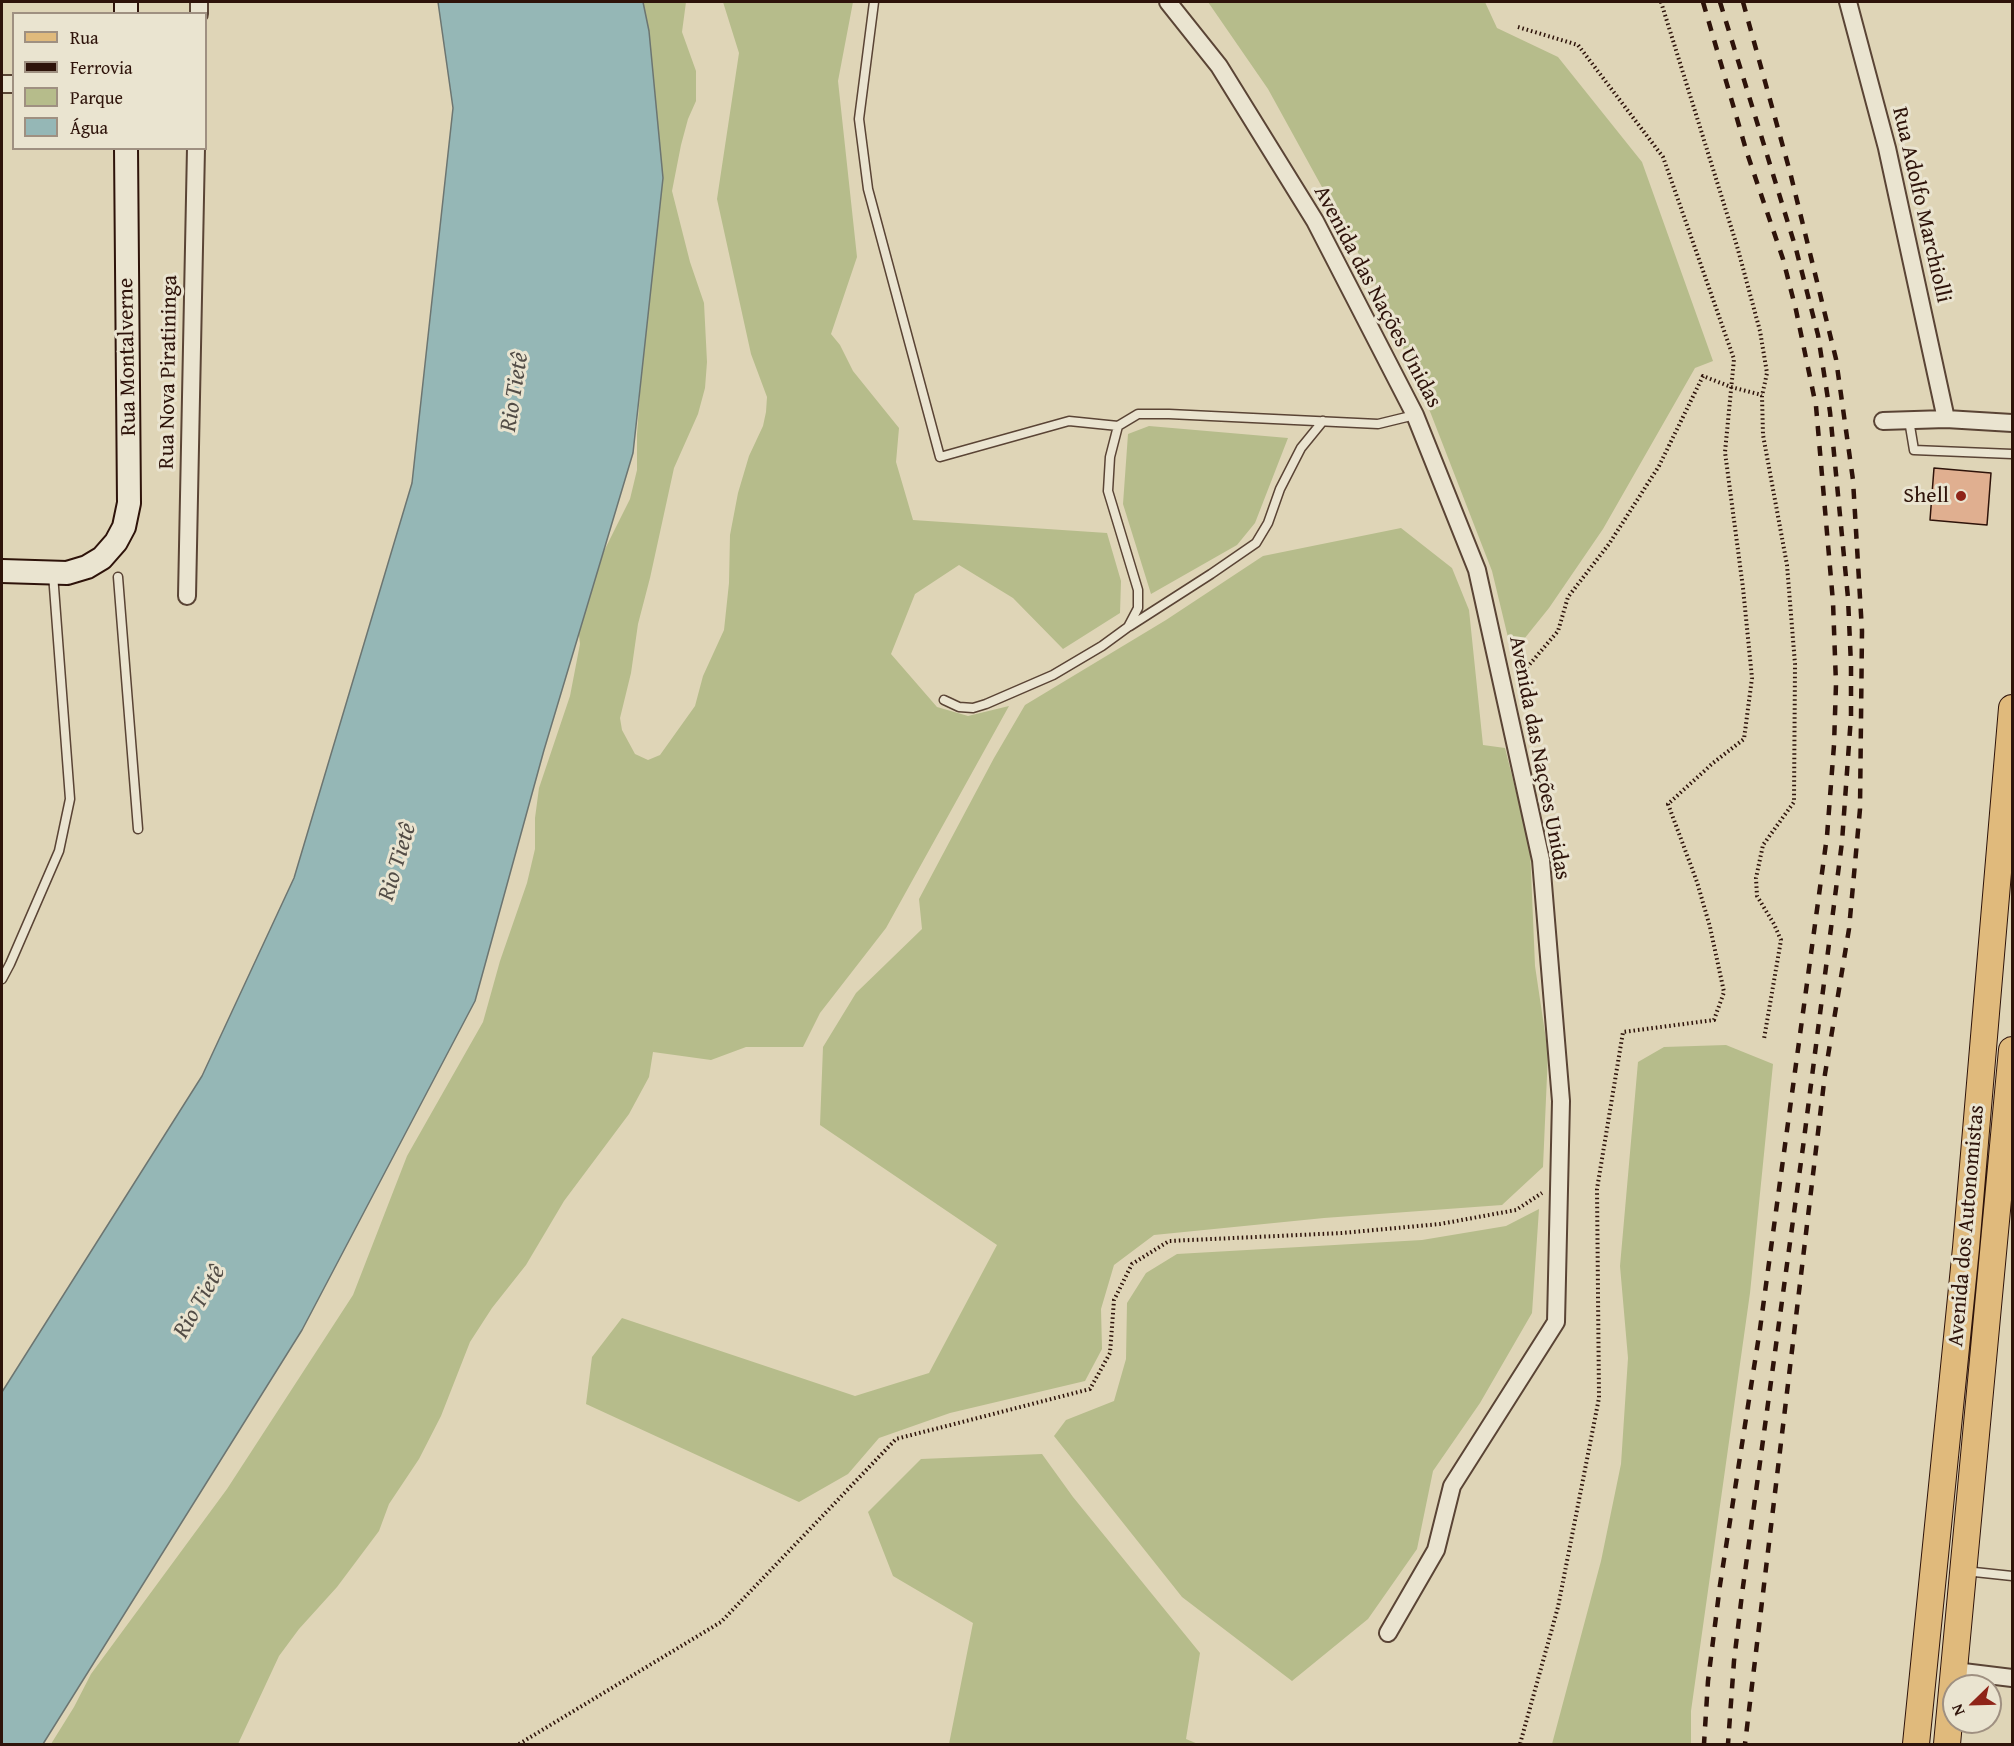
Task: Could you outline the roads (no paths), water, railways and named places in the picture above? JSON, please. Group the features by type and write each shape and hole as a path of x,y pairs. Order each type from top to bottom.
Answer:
{"main road":[{"name":"Rua Montalverne","path":"53,573 67,573 87,567 102,558 116,542 124,526 129,503 126,150"},
{"path":"2,571 53,573"},
{"name":"Avenida dos Autonomistas","path":"1916,1744 1966,1248 2013,708"},
{"name":"Avenida dos Autonomistas","path":"1947,1744 2013,1050"},
{"path":"1928,1632 1935,1650 1955,1671"}],"street":[{"name":"Avenida das Nações Unidas","path":"1168,2 1219,66 1315,221 1415,415 1478,570 1541,860 1561,1101 1556,1322 1452,1486 1436,1550 1388,1633"},
{"name":"Rua Adolfo Marchiolli","path":"1848,2 1887,148 1946,419"},
{"name":"Rua Nova Piratininga","path":"187,596 196,150"},
{"path":"1883,421 1946,419 2013,423"},
{"path":"1983,1059 2013,1050"},
{"path":"1955,1671 2013,1678"}],"lane":[{"path":"874,2 859,119 868,189 940,458 1069,421 1118,426 1138,414 1378,424 1415,415"},
{"path":"1909,420 1914,450 2013,454"},
{"path":"944,700 959,707 973,708 1053,675 1102,646 1256,543 1268,523 1280,489 1301,448 1323,421"},
{"path":"1118,426 1110,457 1108,491 1138,590 1138,608 1128,627"},
{"path":"2,979 59,851 70,799 53,573"},
{"path":"118,577 138,829"},
{"path":"1964,1571 2013,1576"}],"water":[{"name":"Rio Tietê","path":"438,2 643,2 649,31 663,178 633,453 544,750 475,1001 302,1330 43,1744 2,1744 2,1392 202,1076 294,878 412,483 453,108"}],"railway":[{"path":"1703,2 1747,153 1783,259 1816,406 1833,602 1836,684 1827,836 1760,1329 1720,1585 1708,1681 1704,1744"},
{"path":"1720,2 1796,249 1818,335 1830,412 1848,598 1851,665 1851,716 1842,842 1742,1594 1728,1744"},
{"path":"1743,2 1790,172 1836,359 1853,480 1862,631 1860,809 1849,929 1825,1074 1745,1744"}],"place":[{"name":"Shell","path":"1961,496"}]}
